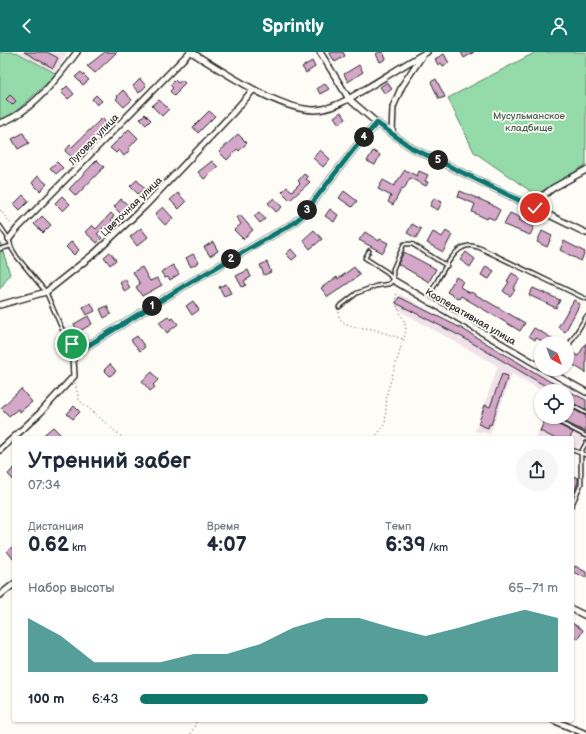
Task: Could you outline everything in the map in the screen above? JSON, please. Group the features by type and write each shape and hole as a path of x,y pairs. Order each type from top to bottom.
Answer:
{"street":[{"path":"0,123 14,116 34,102 58,78 77,52"},
{"path":"191,52 252,90 289,105 312,110 322,110 349,98 424,53"},
{"name":"Луговая улица","path":"9,239 16,229 191,52"},
{"path":"320,52 349,98 377,123 412,148 586,233"},
{"path":"392,133 393,107 402,86 424,53"},
{"name":"Цветочная улица","path":"0,305 46,292 94,253 145,206 231,115 252,90"},
{"path":"15,436 40,413 74,376 73,358 84,348 189,283 292,224 302,216 354,149 377,123"},
{"path":"535,208 544,195 553,188 586,170"},
{"name":"Кооперативная улица","path":"393,280 534,363"},
{"path":"561,376 586,392"},
{"path":"0,450 12,439"},
{"path":"0,595 12,586"},
{"path":"574,610 586,616"},
{"path":"558,722 586,734"}],"lane":[{"path":"0,226 9,239 11,246 22,264 46,292 62,329 72,344 84,348"},
{"path":"339,307 357,294 376,286 389,284 393,280 393,269 404,244 412,244 447,266"},
{"path":"426,300 452,256 461,248 470,245 480,248 586,299"},
{"path":"0,249 11,246"},
{"path":"369,251 365,258 387,272 393,280"},
{"path":"574,337 586,317"},
{"path":"574,407 586,413"},
{"path":"563,424 586,436"},
{"path":"574,500 581,484 581,452 586,443"},
{"path":"574,450 586,454"}],"path":[{"path":"0,210 6,219 16,229"},
{"path":"376,436 385,425 387,393 406,330 406,322 397,307 395,298 401,285"},
{"path":"339,307 339,318 344,323 358,328 371,329 404,339"},
{"path":"74,376 79,400 121,436"},
{"path":"191,734 196,722"}],"shaded area":[{"path":"18,52 67,52 56,72"},
{"path":"400,294 534,370 534,376 545,376 559,384 534,384 534,386 512,374 490,434 475,431 498,366 397,309 395,302"},
{"path":"574,392 586,399 586,435 574,454 574,436 536,436 542,424 574,424"}],"green space":[{"path":"0,52 16,52 57,74 12,115 0,120"},
{"name":"Мусульманское кладбище","path":"536,52 586,52 586,165 536,195 474,152 448,98"},
{"path":"0,242 10,274 0,289"}],"building":[{"path":"24,52 47,52 58,58 53,68"},
{"path":"105,52 117,52 95,73 87,66"},
{"path":"329,52 343,52 345,56 335,62"},
{"path":"383,52 386,59 380,62 376,54"},
{"path":"461,52 474,52 464,58"},
{"path":"444,54 449,63 443,66 441,63 438,65 435,59"},
{"path":"312,61 315,67 306,73 302,67"},
{"path":"359,65 363,72 348,82 344,74"},
{"path":"81,72 89,80 83,85 75,77"},
{"path":"140,79 146,86 139,93 133,86"},
{"path":"436,79 445,97 439,99 431,82"},
{"path":"175,80 178,83 182,80 185,83 174,96 170,91 173,88 170,85"},
{"path":"387,82 392,89 385,94 380,87"},
{"path":"325,84 329,89 320,94 317,88"},
{"path":"67,86 74,94 68,99 61,92"},
{"path":"123,90 132,100 124,107 116,99"},
{"path":"10,95 16,101 12,105 6,99"},
{"path":"96,95 102,101 97,105 92,99"},
{"path":"159,100 169,109 162,116 152,106"},
{"path":"209,111 215,116 198,133 193,127"},
{"path":"341,112 346,119 339,124 334,117"},
{"path":"145,114 151,120 146,125 140,119"},
{"path":"102,118 107,124 73,158 65,151 70,145 72,147"},
{"path":"129,129 138,138 124,156 119,150 116,153 110,148"},
{"path":"23,133 29,143 18,149 12,139"},
{"path":"238,134 247,143 239,151 237,149 227,160 219,152"},
{"path":"320,150 330,159 323,167 313,158"},
{"path":"373,151 380,155 375,165 367,161"},
{"path":"97,160 104,167 76,196 69,189"},
{"path":"212,161 218,167 204,179 198,172"},
{"path":"57,162 63,168 56,174 50,168"},
{"path":"405,170 417,176 419,171 428,175 425,181 428,182 426,186 410,178 404,189 402,188 393,205 388,202 391,196 378,189 383,180 394,186"},
{"path":"304,174 308,177 306,179 310,182 290,200 282,192 287,187 292,191 300,183 298,181"},
{"path":"38,176 47,184 40,191 32,183"},
{"path":"137,180 145,189 138,194 130,186"},
{"path":"344,191 357,201 352,207 339,198"},
{"path":"460,191 493,205 500,210 495,220 488,217 487,219 472,212 475,204 458,197"},
{"path":"178,193 186,202 179,209 170,200"},
{"path":"23,195 29,201 20,210 14,204"},
{"path":"62,196 70,204 63,211 55,203"},
{"path":"274,198 282,207 276,212 268,203"},
{"path":"434,198 442,202 438,210 430,206"},
{"path":"121,199 129,206 121,214 114,207"},
{"path":"163,207 173,218 165,225 155,214"},
{"path":"330,209 338,215 334,222 325,216"},
{"path":"259,212 265,219 260,223 254,216"},
{"path":"111,213 114,216 111,220 114,223 109,229 105,226 97,234 102,238 97,243 85,232 92,225 96,229"},
{"path":"510,213 521,218 519,220 534,227 530,235 504,225"},
{"path":"240,215 253,230 243,239 234,230 241,224 237,218"},
{"path":"42,216 51,225 43,233 34,224"},
{"path":"412,224 421,229 416,238 407,233"},
{"path":"141,228 148,237 137,246 130,237"},
{"path":"314,230 322,239 310,249 303,240"},
{"path":"446,231 452,235 443,252 427,243 433,232 442,237"},
{"path":"542,231 552,236 547,247 537,242"},
{"path":"365,232 379,241 380,239 388,243 383,253 359,240"},
{"path":"72,241 79,250 74,255 66,247"},
{"path":"564,241 585,252 581,261 560,250"},
{"path":"213,242 218,251 210,256 204,247"},
{"path":"291,249 297,256 292,260 286,254"},
{"path":"110,252 116,260 110,265 104,257"},
{"path":"404,252 436,269 429,282 398,264"},
{"path":"466,252 475,259 470,267 460,260"},
{"path":"193,254 199,262 191,267 186,258"},
{"path":"267,262 271,272 264,275 260,265"},
{"path":"173,265 179,274 170,280 168,277 165,278 161,272"},
{"path":"486,266 494,271 489,279 481,275"},
{"path":"142,267 150,281 157,278 162,285 142,296 136,287 140,284 133,272"},
{"path":"354,267 360,275 328,297 321,288 337,277 338,279"},
{"path":"248,270 251,277 244,281 246,285 242,287 236,276"},
{"path":"512,273 520,278 513,289 515,290 510,296 503,291 509,282 507,281"},
{"path":"456,277 463,281 460,287 525,323 520,331 461,296 459,299 447,292"},
{"path":"125,279 130,288 125,292 120,283"},
{"path":"226,284 231,293 224,296 219,287"},
{"path":"533,288 560,300 556,308 529,295"},
{"path":"399,297 461,328 534,372 534,376 541,376 555,384 542,384 462,337 396,303"},
{"path":"574,300 580,304 565,332 558,327"},
{"path":"193,301 199,310 192,315 186,306"},
{"path":"91,303 95,311 87,315 83,307"},
{"path":"107,306 111,314 104,318 100,309"},
{"path":"88,316 92,324 78,332 74,324"},
{"path":"168,316 171,320 173,318 178,324 167,333 159,322"},
{"path":"534,328 548,336 534,336 534,339 529,336"},
{"path":"137,336 145,347 140,351 131,340"},
{"path":"586,343 586,373 574,365 574,354 578,356"},
{"path":"110,364 116,371 110,376 104,370"},
{"path":"152,372 158,380 153,385 155,387 150,391 142,381"},
{"path":"502,374 508,376 491,425 489,424 488,428 478,424 485,405 490,407"},
{"path":"21,389 32,402 20,412 18,409 9,416 1,408"},
{"path":"574,394 586,400 586,410 574,404"},
{"path":"74,406 80,412 73,419 67,414"},
{"path":"574,410 586,416 586,432 569,424 574,424"},
{"path":"543,424 557,424 573,432 571,436 550,436 540,431"},
{"path":"53,427 60,434 58,436 42,436"},
{"path":"12,470 12,479 8,474"},
{"path":"574,476 578,478 574,492"},
{"path":"12,547 12,557 7,551"},
{"path":"575,566 586,572 586,578 574,572"},
{"path":"574,624 583,630 578,639 574,636"}],"route":[{"path":"72,344 84,348 189,283 292,224 302,216 354,149 377,123 412,148 535,208"}]}
